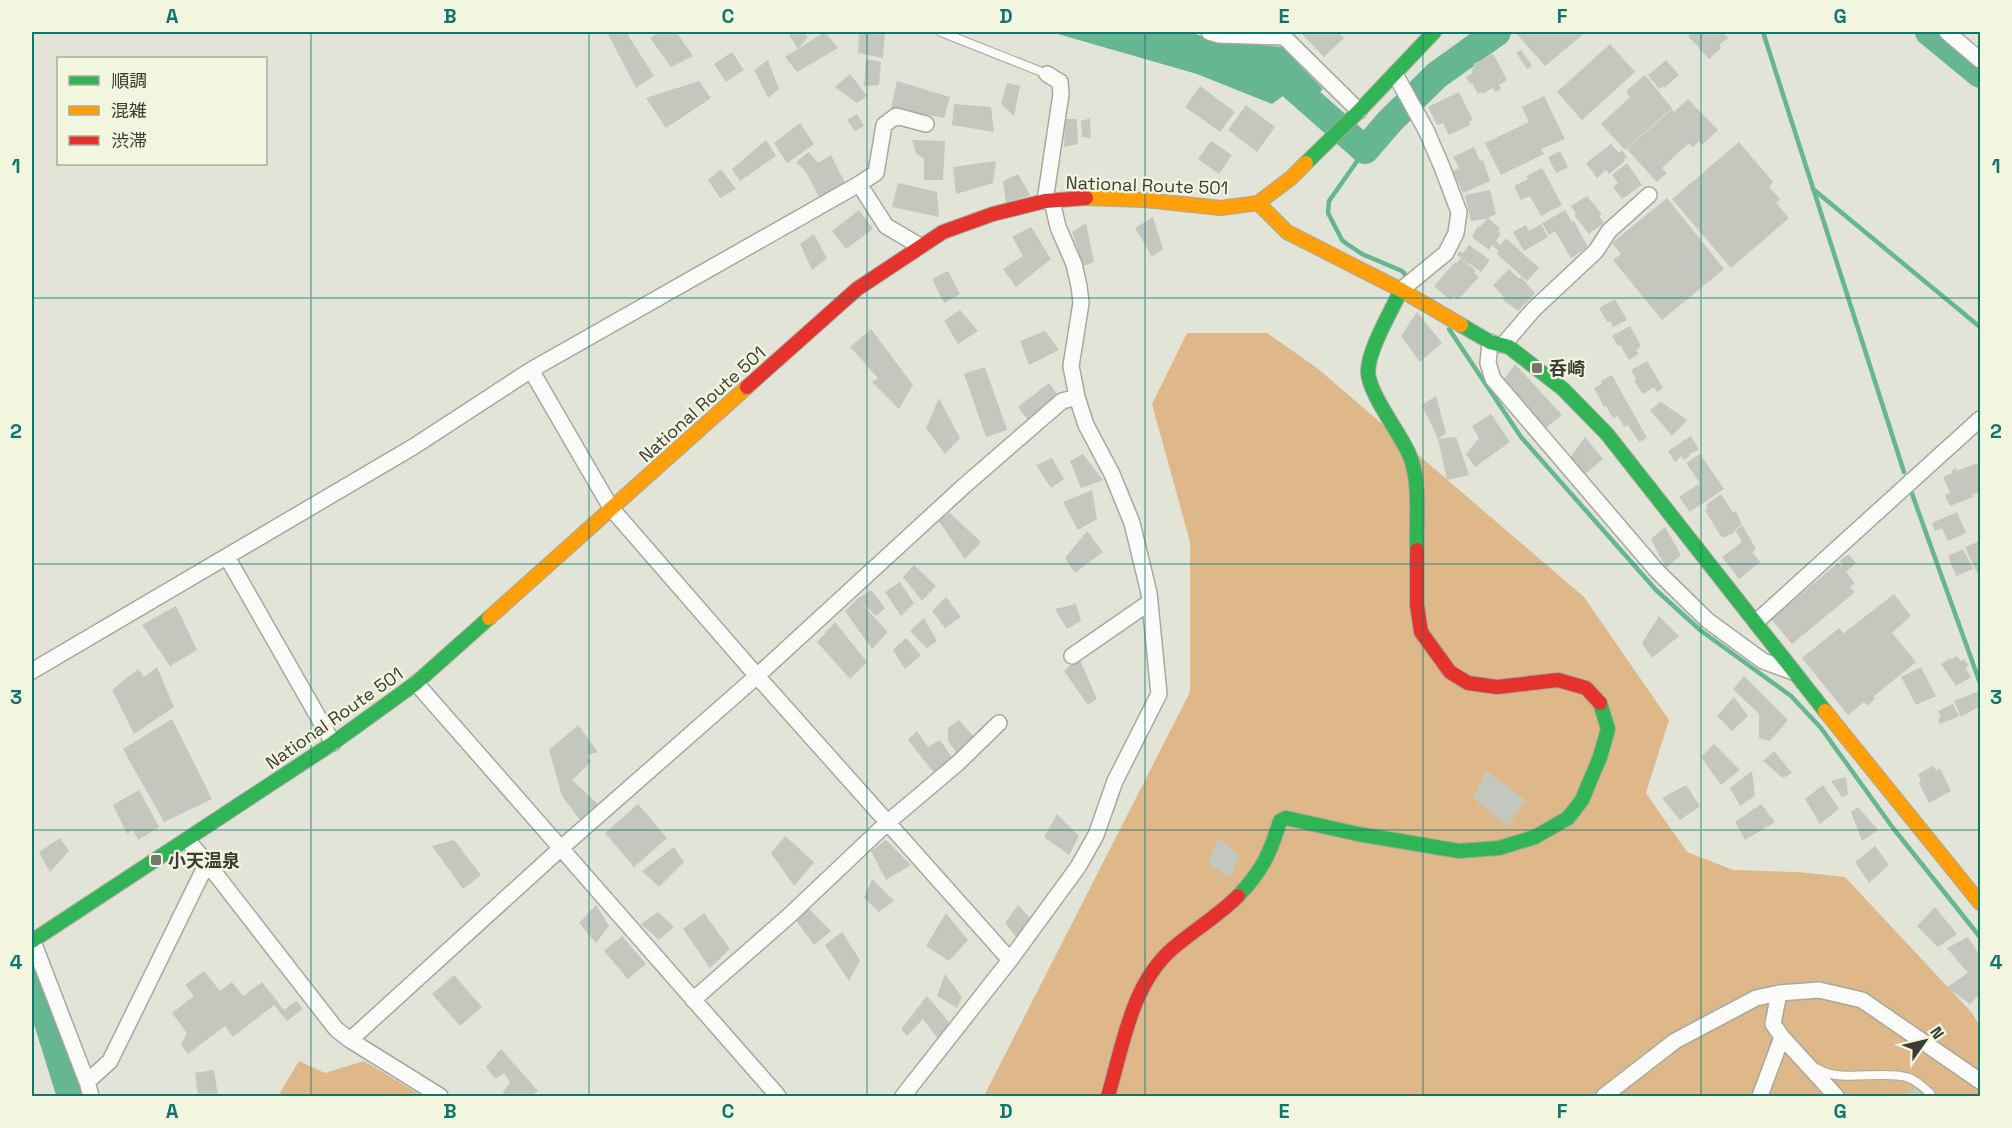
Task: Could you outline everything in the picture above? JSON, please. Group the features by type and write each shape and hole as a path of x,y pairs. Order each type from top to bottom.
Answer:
{"main road":[{"name":"National Route 501","path":"32,940 333,743 416,683 712,421 857,289 920,246 943,232 983,218 1048,201 1094,198 1145,200 1221,208 1258,202 1291,178 1434,32"},
{"path":"1258,202 1287,232 1406,292 1497,344 1509,347 1563,389 1607,434 1756,621 1793,672 1980,903"},
{"path":"1108,1096 1136,999 1153,971 1171,950 1227,906 1254,879 1270,852 1280,821 1286,818 1358,834 1459,850 1499,848 1535,837 1568,818 1582,800 1600,756 1608,729 1607,723 1602,705 1586,688 1558,680 1497,687 1468,682 1450,672 1421,632 1417,605 1416,478 1410,455 1376,395 1368,375 1370,359 1406,292"}],"street":[{"path":"1209,32 1219,35 1280,34 1359,111"},
{"path":"1947,32 1980,60"},
{"path":"903,1096 1010,960 1078,867 1096,835 1115,781 1159,694 1150,602 1132,523 1112,474 1086,425 1077,397 1071,366 1081,303 1074,264 1048,201 1061,94 1060,82 1047,74"},
{"path":"1395,74 1442,167 1459,212 1456,233 1446,252 1419,275 1406,292"},
{"path":"32,671 413,447 531,370 859,184 876,173 884,125 896,116 926,124"},
{"path":"859,184 886,226 920,246"},
{"path":"1649,195 1609,231 1596,251 1497,344 1488,363 1492,379 1657,571 1707,620 1763,661 1793,672"},
{"path":"531,370 612,508 756,676 1010,960"},
{"path":"350,1040 964,486 1062,401 1077,397"},
{"path":"1756,621 1980,419"},
{"path":"227,557 333,743"},
{"path":"1072,656 1150,602"},
{"path":"416,683 778,1096"},
{"path":"693,1000 791,914 887,823 958,763 999,723"},
{"path":"187,840 336,1029 440,1096"},
{"path":"89,1089 110,1061 207,863"},
{"path":"32,940 89,1089"},
{"path":"1604,1096 1675,1041 1756,998 1779,993 1819,990 1862,1000 1980,1081"},
{"path":"1779,993 1773,1024 1836,1096"},
{"path":"1760,1096 1782,1037"}],"lane":[{"path":"941,32 1047,74"},
{"path":"1773,1024 1793,1040 1809,1063 1828,1075 1909,1077 1930,1093"}],"shaded area":[{"path":"1051,32 1190,32 1212,40 1282,47 1323,89 1304,108 1287,93 1272,104 1197,74"},
{"path":"1187,333 1267,333 1317,368 1584,597 1669,720 1646,793 1687,852 1733,870 1798,872 1845,877 1972,1013 1980,1026 1980,1096 984,1096 1190,692 1190,542 1152,404"},
{"path":"299,1061 325,1073 364,1061 422,1096 278,1096"}],"building":[{"path":"607,32 626,32 654,76 636,88"},
{"path":"661,32 676,32 693,56 671,67 650,38"},
{"path":"802,32 808,37 798,49 789,35"},
{"path":"825,32 838,48 797,72 785,57"},
{"path":"859,32 885,32 883,58 858,53"},
{"path":"1300,32 1337,32 1344,38 1324,57"},
{"path":"1515,32 1586,32 1545,66"},
{"path":"1693,32 1722,32 1728,38 1719,45 1721,48 1709,59 1688,36"},
{"path":"1610,44 1635,72 1582,120 1557,92"},
{"path":"1521,50 1532,66 1527,69 1516,53"},
{"path":"732,52 744,70 726,82 714,64"},
{"path":"1493,54 1507,80 1499,85 1501,89 1495,92 1493,88 1478,94 1466,77 1473,73 1471,69 1475,67 1473,64"},
{"path":"866,59 881,62 879,85 864,86"},
{"path":"768,60 779,89 768,98 754,70"},
{"path":"1666,60 1679,75 1664,88 1663,86 1659,89 1648,75"},
{"path":"850,74 867,96 857,103 835,87"},
{"path":"1645,75 1672,108 1625,150 1601,124 1630,97 1626,91"},
{"path":"699,81 711,98 666,128 646,98"},
{"path":"897,81 950,97 944,118 891,108"},
{"path":"1007,83 1020,86 1014,116 1001,104"},
{"path":"1200,86 1235,112 1220,132 1185,107"},
{"path":"1459,92 1473,120 1469,122 1470,125 1449,135 1443,123 1437,125 1428,107"},
{"path":"1544,96 1565,139 1541,149 1544,154 1501,175 1485,143 1529,122 1522,107"},
{"path":"1688,99 1718,130 1702,145 1699,141 1693,147 1689,143 1662,168 1667,173 1657,182 1627,149 1672,109 1674,112"},
{"path":"954,104 991,107 994,132 952,125"},
{"path":"1246,105 1275,127 1257,152 1228,130"},
{"path":"857,114 864,126 855,131 847,120"},
{"path":"1090,118 1091,138 1082,137 1081,121"},
{"path":"1065,119 1077,119 1078,144 1064,147"},
{"path":"800,123 814,144 787,163 774,143"},
{"path":"766,140 776,156 740,181 732,169"},
{"path":"912,140 945,141 943,180 924,180 924,159 916,153"},
{"path":"1211,141 1232,155 1219,174 1198,159"},
{"path":"1739,142 1773,182 1769,187 1780,199 1776,203 1789,218 1731,268 1672,199"},
{"path":"1611,144 1619,153 1622,150 1627,157 1609,174 1606,170 1597,178 1586,163"},
{"path":"1474,147 1480,161 1483,160 1490,181 1463,193 1453,171 1459,168 1453,157"},
{"path":"1560,151 1568,167 1556,173 1548,157"},
{"path":"809,152 818,163 831,155 846,185 823,205 806,172 796,162"},
{"path":"996,161 993,183 956,194 953,167"},
{"path":"1627,163 1642,185 1622,199 1613,187 1618,183 1612,175"},
{"path":"1542,168 1562,205 1541,216 1530,196 1521,200 1514,186 1528,179 1526,176"},
{"path":"721,169 736,189 720,198 708,180"},
{"path":"1018,174 1030,195 1006,203 1003,181"},
{"path":"898,183 937,192 939,217 892,207"},
{"path":"1490,190 1496,214 1486,219 1471,221 1465,195"},
{"path":"1587,196 1602,214 1599,216 1604,223 1589,234 1574,215 1576,214 1571,206"},
{"path":"1667,198 1724,269 1662,320 1613,260 1621,254 1612,243"},
{"path":"859,210 873,229 846,249 832,231"},
{"path":"1565,210 1572,222 1574,221 1588,247 1571,258 1555,231 1549,235 1542,223"},
{"path":"1153,217 1163,249 1152,257 1135,228"},
{"path":"1488,218 1500,228 1498,231 1501,234 1496,241 1500,245 1505,239 1508,240 1539,268 1527,281 1497,254 1499,251 1492,245 1489,250 1472,237 1478,226 1480,227"},
{"path":"1086,223 1094,262 1083,266 1072,232"},
{"path":"1541,224 1548,237 1524,251 1513,232 1526,225 1529,231"},
{"path":"1031,227 1051,259 1016,287 1003,269 1023,256 1012,237"},
{"path":"814,234 827,258 812,270 800,244"},
{"path":"1469,245 1490,260 1481,272 1457,255 1460,251 1463,253"},
{"path":"1461,258 1476,271 1474,273 1479,277 1458,300 1454,296 1450,300 1434,286"},
{"path":"1509,269 1519,279 1521,277 1535,293 1518,311 1502,299 1504,297 1493,285"},
{"path":"948,271 960,294 944,303 932,279"},
{"path":"1615,299 1627,320 1613,327 1610,321 1607,322 1599,308"},
{"path":"960,310 978,331 958,344 944,321"},
{"path":"1417,312 1442,343 1420,362 1401,336"},
{"path":"1630,326 1641,346 1636,350 1639,354 1629,360 1612,336"},
{"path":"871,329 913,385 899,409 872,382 878,378 850,347"},
{"path":"1045,331 1059,350 1029,365 1020,341"},
{"path":"1647,361 1663,388 1657,392 1654,387 1643,394 1634,381 1636,379 1631,370"},
{"path":"1515,364 1562,415 1544,429 1502,382"},
{"path":"985,367 1007,430 986,437 964,374"},
{"path":"1612,375 1647,438 1639,442 1628,425 1624,427 1618,416 1613,418 1594,388"},
{"path":"1049,383 1062,401 1031,424 1018,407"},
{"path":"1436,396 1446,433 1438,439 1422,405"},
{"path":"939,398 960,438 945,454 926,428"},
{"path":"1661,402 1687,420 1672,436 1650,410"},
{"path":"1491,414 1510,442 1475,467 1466,454 1479,438 1472,426"},
{"path":"1691,436 1699,450 1689,454 1690,456 1684,460 1681,456 1675,462 1668,451"},
{"path":"1456,437 1469,475 1447,480 1438,439"},
{"path":"1585,437 1603,459 1579,479 1569,459"},
{"path":"1083,454 1103,480 1081,488 1070,461"},
{"path":"1700,454 1724,489 1690,512 1679,497 1700,483 1686,463"},
{"path":"1052,458 1064,479 1051,488 1036,465"},
{"path":"1977,463 1980,470 1980,492 1950,506 1945,495 1950,493 1943,477 1952,473 1951,471 1956,468 1957,471"},
{"path":"1092,490 1097,519 1078,530 1063,502"},
{"path":"1721,494 1733,513 1736,511 1742,525 1725,537 1718,532 1705,510 1708,508 1706,505"},
{"path":"1957,512 1966,533 1948,541 1942,528 1935,531 1932,523"},
{"path":"950,513 981,542 965,559 938,520"},
{"path":"1743,526 1756,549 1752,552 1760,562 1739,579 1722,557 1742,542 1735,530"},
{"path":"1665,527 1681,555 1666,568 1651,539"},
{"path":"1087,531 1103,552 1075,573 1065,558"},
{"path":"1980,541 1980,572 1977,573 1965,547"},
{"path":"1963,549 1973,569 1956,576 1948,556"},
{"path":"1847,555 1856,563 1846,572 1855,583 1850,587 1855,592 1792,644 1771,619 1838,563 1843,565 1840,561"},
{"path":"914,565 936,586 922,601 903,577"},
{"path":"900,582 914,603 901,616 885,592"},
{"path":"871,590 885,608 876,616 859,601 888,632 872,649 845,611"},
{"path":"1894,594 1911,616 1892,633 1916,662 1873,697 1875,699 1867,706 1864,702 1848,715 1802,658 1839,628 1849,640 1844,633"},
{"path":"946,597 961,617 945,628 932,611"},
{"path":"1076,604 1081,621 1067,629 1055,609"},
{"path":"176,606 197,650 170,666 142,625"},
{"path":"1659,616 1679,636 1652,658 1642,643"},
{"path":"924,618 937,641 927,648 910,631"},
{"path":"835,622 867,662 850,679 817,642"},
{"path":"906,638 921,655 905,669 893,650"},
{"path":"1957,656 1961,661 1964,659 1969,666 1965,668 1971,677 1956,686 1941,664"},
{"path":"1079,658 1097,699 1088,705 1064,671"},
{"path":"157,667 174,707 134,734 112,690 138,669 144,677"},
{"path":"1921,667 1936,696 1916,705 1901,677"},
{"path":"1744,676 1788,720 1770,741 1759,738 1759,714 1733,689"},
{"path":"1979,691 1980,706 1961,717 1954,701"},
{"path":"1734,697 1748,716 1732,731 1717,716"},
{"path":"1953,704 1959,716 1940,724 1938,719 1941,717 1938,711"},
{"path":"172,719 212,799 164,822 123,749"},
{"path":"959,720 975,738 958,755 948,741 948,728"},
{"path":"578,725 598,752 587,755 591,762 572,780 598,804 580,820 562,796 549,750"},
{"path":"917,731 928,747 940,740 953,759 935,774 908,740"},
{"path":"1714,744 1740,770 1721,785 1701,757"},
{"path":"1774,751 1792,773 1783,778 1763,761"},
{"path":"1933,766 1936,770 1940,768 1951,791 1929,803 1919,783 1921,782 1918,774"},
{"path":"1486,770 1525,800 1508,827 1473,798"},
{"path":"1752,771 1755,796 1740,806 1730,788"},
{"path":"1846,777 1848,794 1842,797 1831,781"},
{"path":"1686,785 1700,806 1680,820 1662,798"},
{"path":"1823,785 1839,809 1820,824 1805,799"},
{"path":"139,790 159,827 138,840 133,830 127,834 113,805"},
{"path":"638,804 667,838 634,867 605,833"},
{"path":"1761,804 1775,822 1745,840 1735,822"},
{"path":"1858,807 1878,830 1862,841 1851,812"},
{"path":"1057,814 1079,836 1069,855 1044,837"},
{"path":"785,836 814,862 794,886 771,853"},
{"path":"60,838 69,851 50,872 39,852"},
{"path":"1218,838 1239,855 1230,878 1208,863"},
{"path":"454,840 481,875 463,889 432,846"},
{"path":"886,840 911,865 886,880 871,851"},
{"path":"1875,846 1889,865 1869,883 1855,862"},
{"path":"674,847 684,862 659,887 642,871"},
{"path":"872,879 894,901 879,912 864,898"},
{"path":"596,905 609,926 596,943 579,923"},
{"path":"1018,905 1032,920 1017,938 1005,923"},
{"path":"1935,907 1957,934 1938,947 1917,926"},
{"path":"809,909 831,931 814,945 795,919"},
{"path":"658,912 674,927 659,940 641,924"},
{"path":"704,913 730,949 710,968 683,929"},
{"path":"946,913 968,940 949,961 926,946"},
{"path":"842,932 860,960 849,981 825,945"},
{"path":"622,936 646,964 628,979 604,951"},
{"path":"1968,937 1980,956 1980,994 1970,1004 1947,987 1968,973 1947,948"},
{"path":"204,971 220,991 232,982 243,996 262,982 284,1010 296,1001 303,1009 287,1021 274,1005 233,1037 225,1026 188,1054 181,1045 187,1033 172,1013 194,996 185,985"},
{"path":"945,974 962,997 957,1008 937,996"},
{"path":"454,975 482,1007 460,1026 432,994"},
{"path":"927,996 949,1022 938,1039 923,1019 907,1036 901,1029"},
{"path":"501,1049 538,1091 531,1096 501,1096 510,1082 504,1073 495,1079 486,1067"},
{"path":"214,1070 218,1096 198,1096 195,1073"},
{"path":"1917,1087 1923,1096 1903,1096"}],"waterway":[{"path":"1282,77 1365,150 1390,121 1437,75 1497,32"},
{"path":"1763,32 1904,472"},
{"path":"1929,32 1980,74"},
{"path":"1365,150 1329,201 1328,213 1342,240 1362,254 1402,271 1410,280"},
{"path":"1813,189 1980,327"},
{"path":"1449,329 1521,437 1656,590 1700,630 1791,696 1821,728 1893,828 1980,937"},
{"path":"1911,491 1980,683"},
{"path":"32,971 71,1096"}],"traffic: fast":[{"path":"1306,163 1434,32"},
{"path":"1401,290 1376,341 1368,371 1373,390 1405,445 1413,464 1417,488 1417,550"},
{"path":"1461,325 1490,342 1509,347 1563,389 1607,434 1825,711"},
{"path":"32,941 333,743 416,683 489,618"},
{"path":"1238,896 1259,870 1269,853 1280,821 1286,818 1358,834 1459,851 1499,848 1535,837 1568,818 1582,800 1600,757 1608,729 1600,703"}],"traffic: slow":[{"path":"1086,198 1145,200 1221,208 1258,203 1291,178 1306,163"},
{"path":"1258,203 1287,232 1401,290 1461,325"},
{"path":"489,618 747,387"},
{"path":"1825,711 1980,903"}],"traffic: jam":[{"path":"747,387 857,289 943,232 993,214 1045,201 1086,198"},
{"path":"1417,550 1417,605 1421,632 1450,672 1468,683 1497,687 1558,680 1586,688 1600,703"},
{"path":"1108,1096 1130,1017 1147,980 1172,949 1238,896"}],"place":[{"name":"呑崎","path":"1537,368"},
{"name":"小天温泉","path":"156,860"}]}
